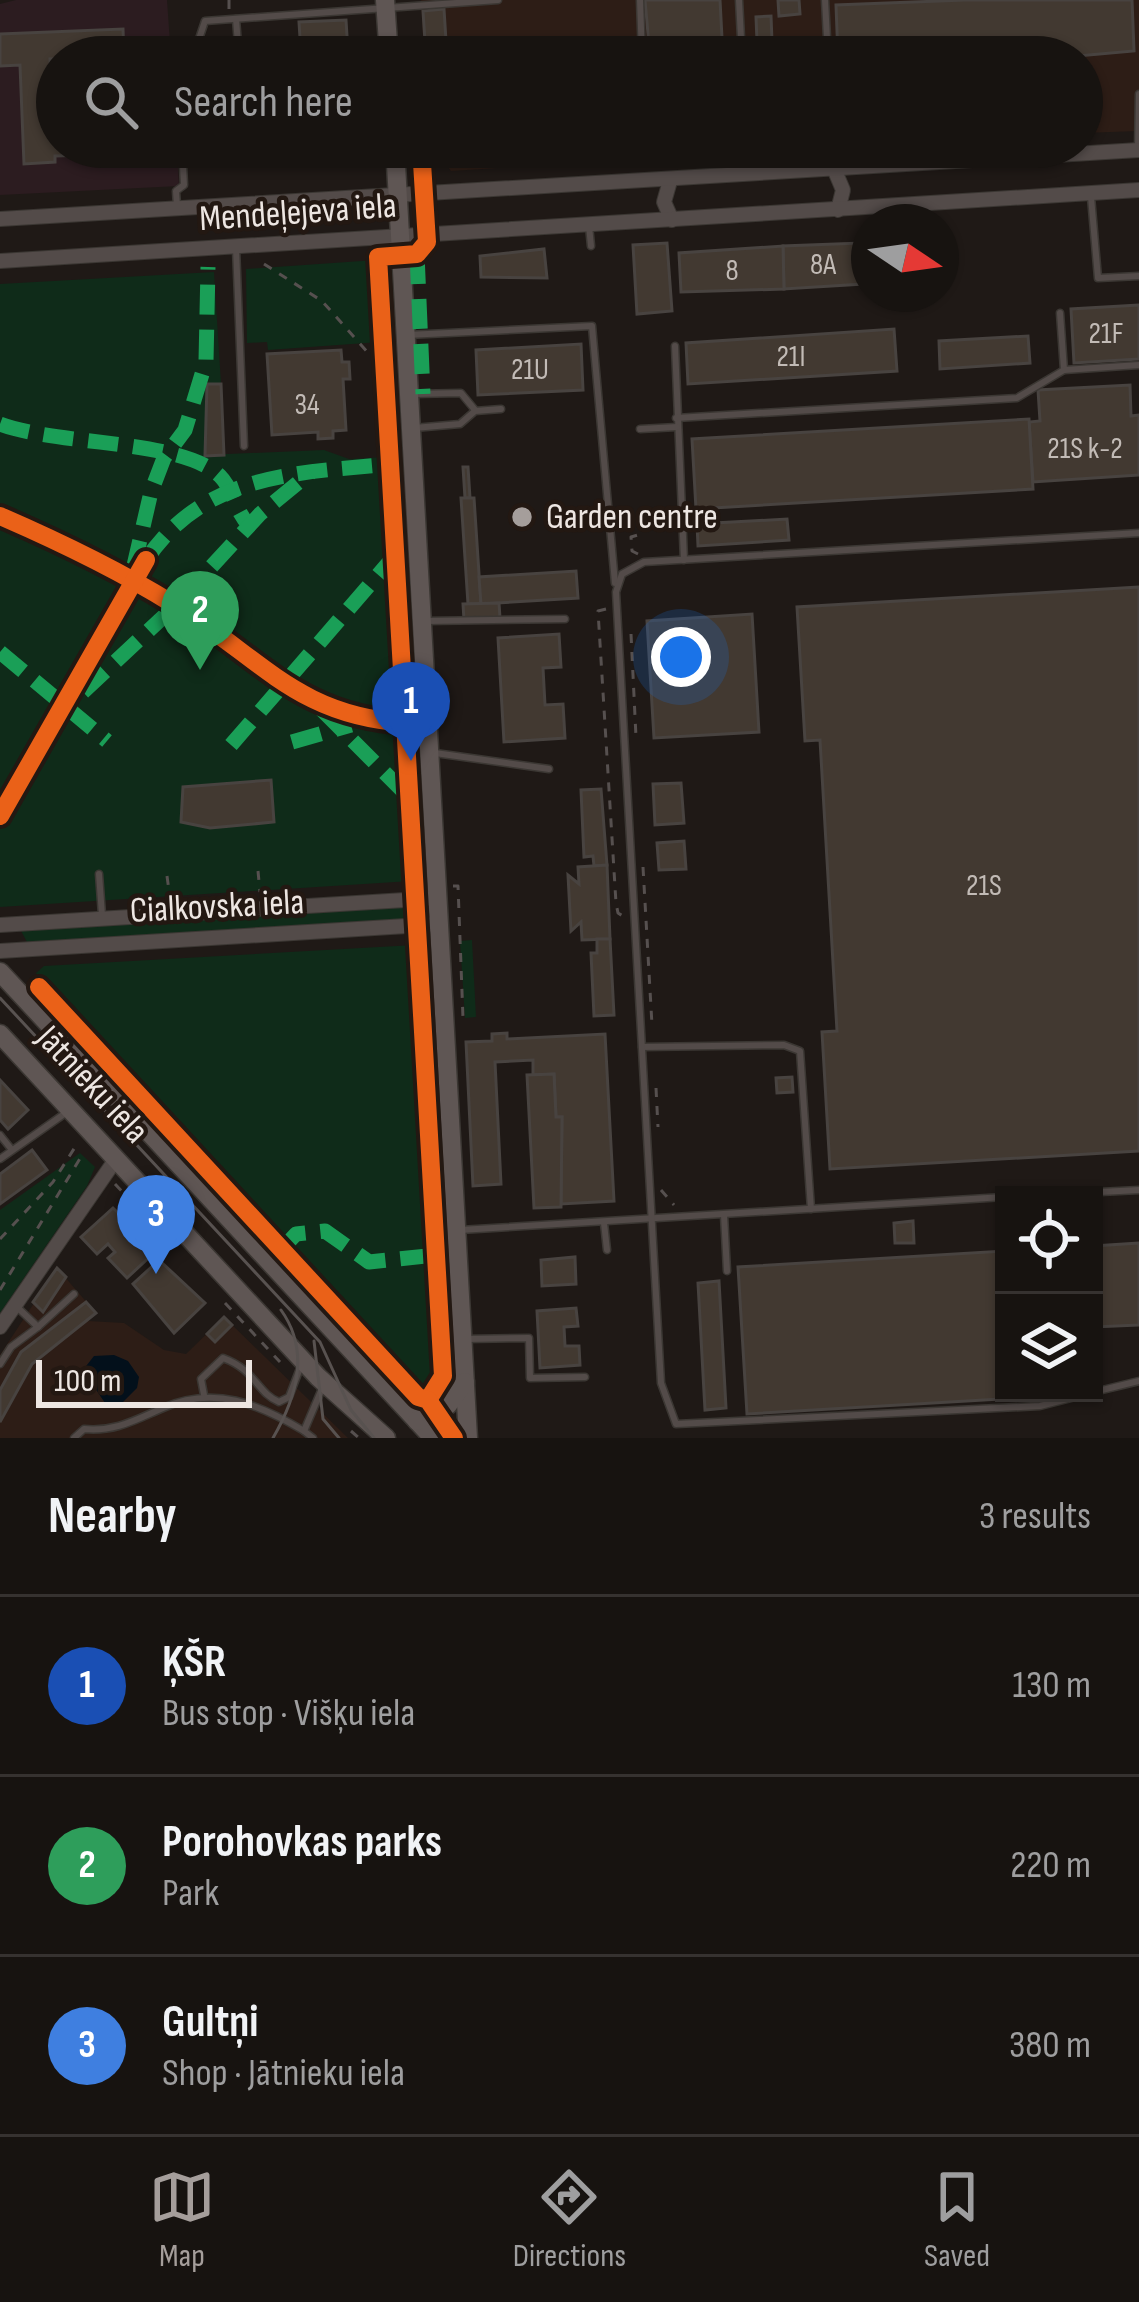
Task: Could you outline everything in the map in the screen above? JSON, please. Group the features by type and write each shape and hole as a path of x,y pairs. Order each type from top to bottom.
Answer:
{"street":[{"path":"386,3 388,36"},
{"name":"Mendeļejeva iela","path":"1103,152 1139,150"},
{"path":"410,168 398,194 400,238 468,1438"},
{"name":"Mendeļejeva iela","path":"0,219 878,168"},
{"path":"835,171 844,190 838,210"},
{"path":"670,182 664,202 672,220"},
{"name":"Mendeļejeva iela","path":"0,261 1139,190"},
{"name":"Cialkovska iela","path":"0,925 438,898"},
{"name":"Cialkovska iela","path":"0,951 439,924"},
{"name":"Jātnieku iela","path":"0,972 433,1438"},
{"name":"Jātnieku iela","path":"0,1034 324,1382 386,1438"},
{"path":"0,1327 116,1159"},
{"path":"418,1421 448,1405 465,1382"}],"lane":[{"path":"200,36 205,21 386,3 498,0"},
{"path":"640,0 641,36"},
{"path":"739,0 741,36"},
{"path":"825,0 827,36"},
{"path":"236,19 237,36"},
{"path":"1139,94 1139,150"},
{"path":"178,210 176,191 184,185 183,168"},
{"path":"734,168 737,177"},
{"path":"800,168 801,173"},
{"path":"1091,193 1098,278 1139,276"},
{"path":"589,223 590,246"},
{"path":"236,248 244,446"},
{"path":"1060,313 1064,370"},
{"path":"405,335 592,326 616,592 661,1383 676,1424 748,1424 1056,1402"},
{"path":"675,346 684,560"},
{"path":"640,430 676,423 1017,398 1064,370 1139,365"},
{"path":"408,394 461,393 475,411"},
{"path":"410,428 460,424 475,411 501,410"},
{"path":"647,529 682,523"},
{"path":"616,592 622,574 635,564 1139,533"},
{"path":"421,621 565,619"},
{"path":"429,753 467,753 549,769"},
{"path":"100,874 102,919"},
{"path":"641,1047 784,1045 800,1051 812,1209"},
{"path":"0,1159 70,1110"},
{"path":"0,1135 12,1150"},
{"path":"1103,1192 1139,1190"},
{"path":"456,1231 995,1198"},
{"path":"724,1214 727,1271"},
{"path":"604,1223 607,1250"},
{"path":"0,1364 11,1347 74,1294"},
{"path":"14,1305 38,1328"},
{"path":"463,1339 529,1338 530,1378 585,1377"},
{"path":"204,1394 201,1378 223,1358 249,1367 269,1398 279,1402 290,1397 303,1360"},
{"path":"1103,1390 1139,1381"},
{"path":"304,1431 324,1382"},
{"path":"74,1438 83,1429 124,1426 204,1394 264,1407 313,1438"},
{"path":"747,1438 748,1424"},
{"path":"113,1438 124,1426"}],"path":[{"path":"263,264 322,301 386,373"},
{"path":"647,529 631,537 632,551 652,553"},
{"path":"610,608 598,611 618,913 626,918 626,903"},
{"path":"618,630 633,635 637,757"},
{"path":"642,858 658,1132"},
{"path":"614,864 625,867"},
{"path":"258,871 260,894"},
{"path":"167,876 170,899"},
{"path":"458,886 463,1018"},
{"path":"0,1239 53,1182 77,1144"},
{"path":"0,1290 84,1152"},
{"path":"661,1190 680,1218"}],"shaded area":[{"path":"16,0 167,0 170,36 36,36 36,168 178,168 179,186 0,195 0,4"},
{"path":"421,0 1139,0 1139,131 1103,132 1103,36 423,36"},
{"path":"57,1268 96,1313 88,1321 124,1323 164,1350 186,1354 224,1317 348,1438 0,1438 0,1355"}],"green space":[{"path":"376,260 380,342 268,350 267,342 247,343 246,269"},
{"path":"214,272 221,384 207,385 205,455 324,450 349,459 387,457 411,881 0,907 0,284"},
{"path":"409,907 409,919 27,942 20,929"},
{"path":"472,940 476,1017 465,1018 460,941"},
{"path":"415,945 439,1373 426,1397 41,985 36,973 44,966"},
{"path":"80,1153 95,1167 87,1186 0,1313 0,1210"}],"water":[{"path":"114,1355 128,1361 139,1377 137,1388 119,1406 107,1406 83,1370 94,1356"}],"building":[{"path":"645,0 720,0 722,36 648,36"},
{"path":"778,0 799,0 800,14 779,16"},
{"path":"1132,0 1134,51 1103,54 1103,36 837,36 836,5"},
{"path":"444,9 446,36 425,36 423,11"},
{"path":"771,16 772,36 757,36 756,17"},
{"path":"346,20 347,36 300,36 299,22"},
{"path":"123,29 123,36 36,36 36,163 24,164 20,65 0,66 0,34"},
{"path":"667,243 672,311 637,314 633,245"},
{"path":"851,243 851,285 784,289 783,246"},
{"path":"783,246 784,289 681,292 679,253"},
{"path":"544,249 547,278 481,277 480,256"},
{"path":"1139,305 1139,359 1074,363 1071,309"},
{"path":"894,329 897,371 688,384 686,343"},
{"path":"1028,336 1030,363 940,369 939,341"},
{"path":"581,344 583,390 478,395 476,350"},
{"path":"341,350 342,362 349,362 350,379 343,379 346,430 333,431 333,438 318,439 318,432 272,435 267,354"},
{"path":"207,384 221,384 224,455 205,456"},
{"path":"1130,385 1131,416 1139,415 1139,475 1033,482 1029,422 1040,421 1038,390"},
{"path":"1029,419 1033,489 696,509 692,439"},
{"path":"463,467 468,467 470,498 465,498"},
{"path":"461,498 474,498 481,604 468,604"},
{"path":"787,519 789,540 698,546 697,524"},
{"path":"576,571 578,598 481,604 479,577"},
{"path":"1139,587 1139,1151 830,1169 822,1032 837,1031 820,740 805,741 797,607"},
{"path":"499,603 500,618 464,620 463,604"},
{"path":"752,614 759,732 654,738 647,621"},
{"path":"559,634 561,667 543,668 545,705 563,704 565,738 504,742 498,638"},
{"path":"271,780 274,822 210,828 181,822 183,787"},
{"path":"681,783 684,823 655,825 653,784"},
{"path":"601,789 607,865 594,866 593,856 584,857 581,790"},
{"path":"684,841 686,869 659,870 657,843"},
{"path":"607,865 610,939 582,940 581,922 571,931 568,875 579,884 578,867"},
{"path":"597,939 610,939 614,1015 594,1016 591,953 597,953"},
{"path":"507,1033 507,1039 605,1034 614,1201 561,1204 562,1117 556,1117 554,1074 533,1075 533,1060 495,1062 501,1184 473,1186 466,1042 492,1041 492,1034"},
{"path":"554,1074 556,1117 562,1117 561,1207 534,1208 527,1075"},
{"path":"792,1077 793,1092 777,1093 776,1078"},
{"path":"0,1080 28,1110 8,1129 0,1120"},
{"path":"32,1150 47,1170 0,1204 0,1174"},
{"path":"113,1208 157,1250 127,1278 108,1258 115,1252 108,1244 97,1254 81,1237"},
{"path":"913,1221 914,1243 895,1243 894,1223"},
{"path":"1139,1243 1139,1325 1103,1327 1103,1245"},
{"path":"995,1252 995,1399 747,1414 738,1267"},
{"path":"575,1257 576,1284 542,1286 541,1260"},
{"path":"159,1260 205,1303 174,1333 133,1284"},
{"path":"57,1268 66,1277 43,1312 33,1302"},
{"path":"719,1281 726,1408 705,1410 698,1283"},
{"path":"86,1302 96,1313 32,1364 0,1422 0,1390 21,1352"},
{"path":"576,1308 578,1326 564,1327 565,1346 579,1346 580,1365 540,1368 537,1311"},
{"path":"224,1317 232,1325 215,1342 207,1334"}],"tram line":[{"path":"0,998 320,1342 351,1410 374,1438"},
{"path":"273,1438 297,1375 296,1342 281,1310"},
{"path":"314,1341 323,1419 339,1438"}],"marked path":[{"path":"417,254 423,394"},
{"path":"133,570 151,492 164,458 185,430 206,361 208,267"},
{"path":"0,424 149,449 202,464 225,482 249,525"},
{"path":"146,560 170,531 224,494 288,475 392,464"},
{"path":"83,692 176,605 260,514 311,472"},
{"path":"231,745 397,553"},
{"path":"0,652 107,741"},
{"path":"321,709 410,798"},
{"path":"292,742 351,725"},
{"path":"282,1249 296,1234 325,1231 369,1262 436,1255"}],"cycle path":[{"path":"422,168 427,242 417,254 378,257 443,1376 428,1400"},
{"path":"0,516 152,592 308,697 369,718 407,723"},
{"path":"0,816 146,560"},
{"path":"39,987 418,1397 428,1400 454,1438"}],"place":[{"name":"Garden centre","path":"522,517"},
{"name":"Porohovkas parks","path":"200,670"},
{"name":"ĶŠR","path":"411,761"},
{"name":"Gultņi","path":"156,1274"}]}
